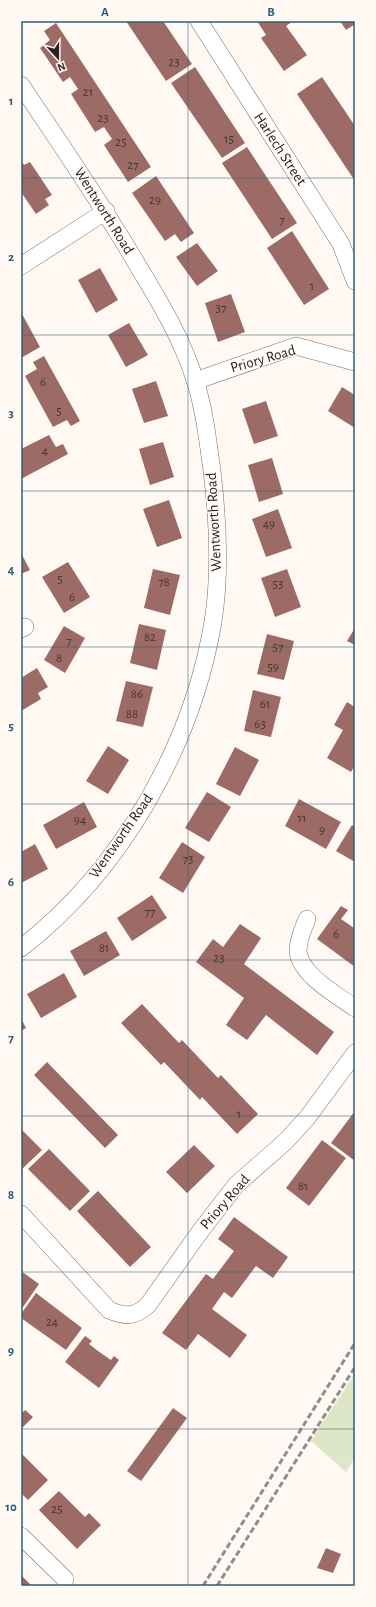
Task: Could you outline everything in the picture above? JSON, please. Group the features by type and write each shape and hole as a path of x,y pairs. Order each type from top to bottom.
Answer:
{"street":[{"name":"Harlech Street","path":"199,21 341,244 355,281"},
{"name":"Wentworth Road","path":"21,85 106,211 161,304 179,340 195,380 209,446 215,501 218,558 213,620 202,678 180,738 148,802 110,857 68,906 21,948"},
{"path":"21,266 106,211"},
{"name":"Priory Road","path":"195,380 296,346 355,362"},
{"path":"307,918 300,937 298,951 301,963 308,973 355,1008"},
{"name":"Priory Road","path":"21,1214 109,1310 120,1315 130,1316 141,1311 148,1305 199,1233 236,1185 286,1142 307,1118 355,1053"},
{"path":"21,1536 65,1579"}],"green space":[{"path":"355,1373 355,1457 346,1472 311,1441"}],"building":[{"path":"126,21 163,21 192,64 166,81"},
{"path":"257,21 293,21 286,26 307,55 284,71 261,38 266,35"},
{"path":"340,21 355,21 355,24 346,30"},
{"path":"56,23 151,167 128,182 104,145 112,139 104,127 95,132 71,94 78,89 70,77 63,82 40,48 50,40 44,31"},
{"path":"195,67 245,143 222,158 171,83"},
{"path":"322,77 355,126 355,181 297,94"},
{"path":"247,147 297,223 272,239 222,163"},
{"path":"21,160 24,165 30,162 52,195 45,199 49,205 36,214 21,192"},
{"path":"156,176 194,233 181,242 175,234 165,241 132,193"},
{"path":"292,231 329,289 304,305 267,248"},
{"path":"197,243 218,271 197,286 176,257"},
{"path":"100,268 118,300 96,313 78,280"},
{"path":"231,294 245,332 218,342 205,303"},
{"path":"21,312 40,347 21,358"},
{"path":"129,323 148,355 126,367 108,335"},
{"path":"44,356 80,421 71,426 67,420 53,427 25,376 37,369 33,362"},
{"path":"156,381 168,416 144,423 132,389"},
{"path":"342,387 355,395 355,428 328,411"},
{"path":"266,401 278,436 254,444 242,409"},
{"path":"49,435 56,447 63,444 68,454 21,479 21,449"},
{"path":"163,442 174,477 150,485 139,449"},
{"path":"272,458 283,494 259,502 248,465"},
{"path":"169,500 182,538 157,547 143,509"},
{"path":"278,509 292,548 266,557 252,519"},
{"path":"21,553 30,570 21,574"},
{"path":"68,562 90,597 64,613 42,577"},
{"path":"153,569 180,575 170,615 144,608"},
{"path":"287,569 301,607 275,617 261,578"},
{"path":"139,624 166,630 157,670 130,663"},
{"path":"64,626 85,638 65,673 44,660"},
{"path":"355,628 355,645 347,641"},
{"path":"267,634 294,641 284,680 257,674"},
{"path":"37,668 48,687 38,693 41,699 21,711 21,678"},
{"path":"126,681 153,687 143,727 116,721"},
{"path":"253,690 281,697 271,737 244,731"},
{"path":"347,702 355,707 355,765 351,772 327,758 343,730 334,725"},
{"path":"108,746 129,760 108,794 86,781"},
{"path":"235,747 259,760 240,796 216,784"},
{"path":"207,792 231,807 209,842 185,828"},
{"path":"299,799 341,822 326,849 285,826"},
{"path":"84,802 97,827 56,849 43,825"},
{"path":"352,825 355,827 355,862 336,851"},
{"path":"182,842 205,857 183,893 159,878"},
{"path":"35,844 48,869 21,883 21,852"},
{"path":"152,895 167,918 132,941 117,918"},
{"path":"341,906 348,910 341,919 354,928 355,927 355,967 317,939"},
{"path":"240,924 261,938 244,964 334,1032 317,1055 266,1015 247,1040 226,1025 244,998 196,962 213,939 223,947"},
{"path":"106,931 120,955 84,976 70,951"},
{"path":"64,973 77,997 41,1018 27,994"},
{"path":"142,1004 179,1043 182,1040 218,1078 221,1075 258,1114 237,1134 202,1097 200,1100 164,1062 161,1065 121,1023"},
{"path":"21,1018 26,1028 21,1031"},
{"path":"47,1062 118,1135 105,1148 34,1075"},
{"path":"355,1111 355,1161 331,1143"},
{"path":"21,1129 42,1150 21,1170"},
{"path":"322,1140 346,1158 309,1206 286,1188"},
{"path":"194,1145 215,1166 187,1193 166,1172"},
{"path":"49,1149 90,1191 70,1211 28,1169"},
{"path":"98,1191 151,1247 130,1267 77,1211"},
{"path":"234,1217 288,1257 273,1278 256,1266 232,1298 224,1292 212,1309 247,1335 230,1358 198,1334 186,1350 162,1333 206,1274 213,1279 234,1251 218,1239"},
{"path":"21,1271 39,1284 23,1307 21,1305"},
{"path":"36,1293 82,1328 66,1350 21,1318 21,1314"},
{"path":"85,1336 92,1341 89,1344 98,1351 111,1360 114,1356 119,1360 99,1388 65,1362"},
{"path":"173,1408 187,1418 141,1481 127,1471"},
{"path":"25,1410 33,1417 21,1429 21,1414"},
{"path":"21,1453 48,1480 28,1500 21,1493"},
{"path":"59,1491 85,1517 89,1513 101,1525 77,1549 39,1510"},
{"path":"326,1548 341,1554 333,1573 317,1568"},
{"path":"21,1575 32,1586 21,1586"}],"railway":[{"path":"203,1586 355,1343"},
{"path":"217,1586 355,1367"}]}
